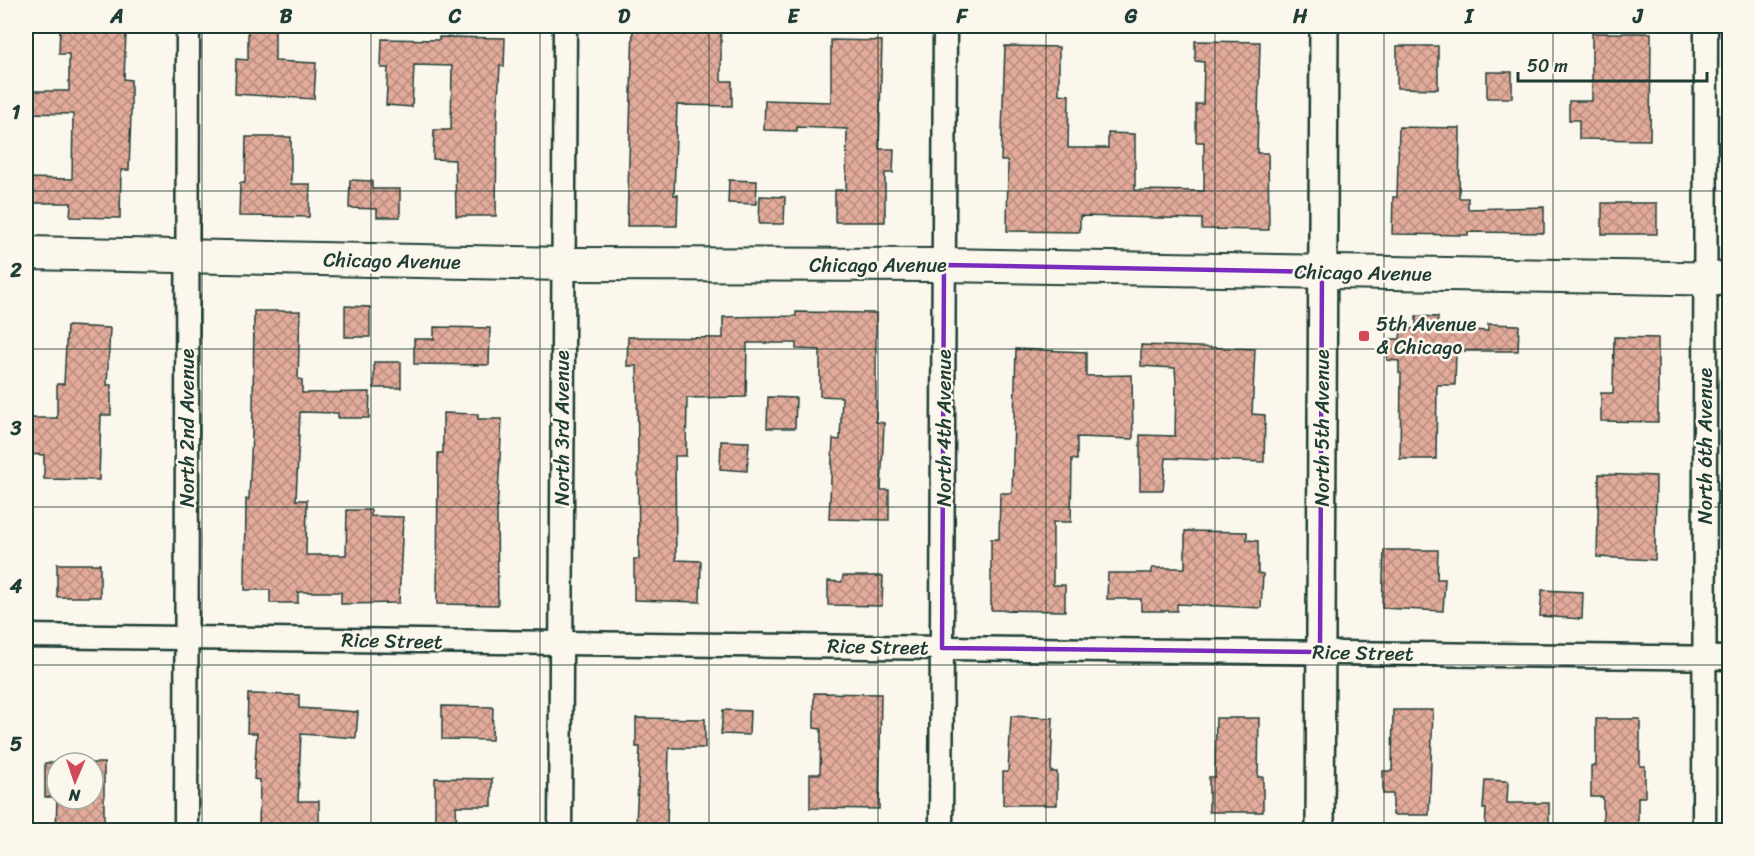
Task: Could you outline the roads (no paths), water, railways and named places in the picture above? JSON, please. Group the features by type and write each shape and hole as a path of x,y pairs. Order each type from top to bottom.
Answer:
{"main road":[{"name":"Chicago Avenue","path":"26,253 564,264 944,266 1717,279"}],"street":[{"name":"North 2nd Avenue","path":"186,831 188,26"},
{"name":"North 3rd Avenue","path":"560,831 565,26"},
{"name":"North 4th Avenue","path":"941,831 945,26"},
{"name":"North 5th Avenue","path":"1320,831 1324,26"},
{"name":"North 6th Avenue","path":"1704,831 1704,657 1717,279 1706,26"},
{"name":"Rice Street","path":"26,636 1730,658"}],"place":[{"name":"5th Avenue & Chicago","path":"1364,336"}]}
